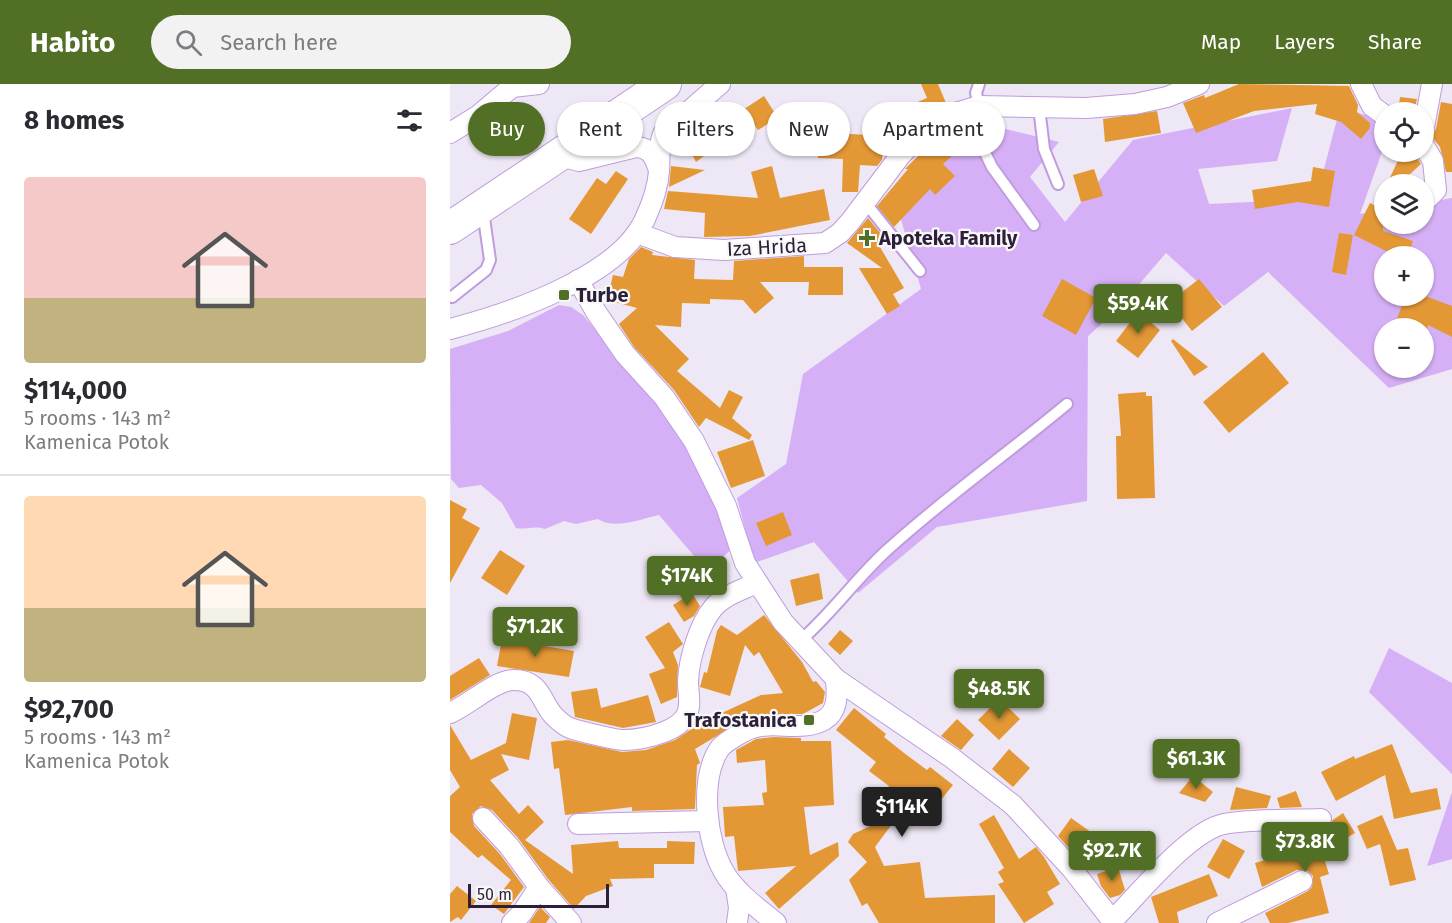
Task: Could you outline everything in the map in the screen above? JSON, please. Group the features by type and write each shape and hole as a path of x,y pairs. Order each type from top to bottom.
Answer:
{"main road":[{"path":"639,102 665,84"},
{"path":"450,228 561,156"}],"street":[{"path":"450,133 479,115 511,85 539,84"},
{"path":"450,329 513,310 579,280 596,270 637,233 650,205 659,170 660,141 663,134 720,84"},
{"name":"Iza Hrida","path":"1005,106 1086,108 1135,104 1167,97 1199,84"},
{"path":"1361,84 1374,108"},
{"path":"1429,102 1432,84"},
{"path":"643,148 654,156 659,170"},
{"path":"561,156 579,161 599,156"},
{"name":"Iza Hrida","path":"637,233 675,247 724,250 825,243 840,233 900,156"},
{"path":"1433,162 1436,190 1434,192"},
{"path":"579,280 596,312 625,354 664,398 694,441 726,506 745,563 756,583 800,642 836,679 952,758 1013,805 1072,869 1113,922 1185,846 1202,833 1222,824 1321,819"},
{"path":"450,713 501,681 516,680 531,685 544,697 553,716 570,728 621,740 642,739 663,732 676,726 686,716 690,702 688,680 696,645 707,616 725,597 756,583"},
{"path":"776,923 736,888 724,872 714,851 707,821 707,797 713,766 721,747 745,730 768,724 797,726 823,721 831,713 838,699 836,679"},
{"path":"483,818 509,846 539,887 571,923"},
{"path":"579,824 707,821"},
{"path":"1217,923 1302,880"},
{"path":"512,923 522,913 539,887"},
{"path":"736,888 739,908 737,923"}],"lane":[{"path":"978,102 976,93 979,84"},
{"path":"1039,106 1044,149 1058,184"},
{"path":"987,156 992,167 1034,225"},
{"path":"865,202 920,271"},
{"path":"452,297 486,270 490,260 482,207"},
{"path":"800,642 883,553 942,502 1010,451 1066,404"}],"shaded area":[{"path":"1292,108 1277,161 1198,169 1209,204 1316,199 1340,108 1374,117 1374,162 1378,162 1360,214 1374,211 1374,234 1434,234 1434,201 1452,198 1452,369 1434,374 1434,318 1374,318 1374,374 1268,272 1224,306 1166,253 1117,310 1088,336 1087,501 937,527 858,593 814,542 754,563 737,498 786,464 803,374 921,289 900,216 949,156 1005,156 1005,129 1059,142 1030,177 1065,222 1133,140"},
{"path":"559,305 571,307 583,315 676,426 721,510 733,548 707,571 659,515 620,524 598,519 576,524 564,521 545,529 516,528 502,503 481,485 459,488 451,479 450,349 508,331"},
{"path":"1379,378 1422,378 1389,388"},
{"path":"1389,648 1452,683 1452,774 1369,692"},
{"path":"1452,792 1452,859 1427,866"}],"building":[{"path":"921,84 938,84 946,102 918,102 927,98"},
{"path":"1239,84 1349,86 1358,105 1357,112 1370,123 1370,128 1361,139 1341,122 1315,114 1317,104 1254,111 1196,133 1183,103 1204,95 1205,98"},
{"path":"764,96 768,102 767,125 758,130 755,126 755,102"},
{"path":"1400,97 1417,99 1416,102 1399,102"},
{"path":"1441,102 1452,104 1452,172 1446,172 1440,147 1434,140"},
{"path":"1157,111 1161,133 1105,142 1103,119"},
{"path":"850,134 862,135 862,156 882,156 877,166 860,165 858,192 842,192 843,159 818,158 818,156 850,156"},
{"path":"693,156 704,156 696,162"},
{"path":"918,156 952,156 943,164 955,176 935,195 930,189 894,227 877,206 908,169 905,169"},
{"path":"1397,162 1420,162 1421,164 1410,174 1392,174"},
{"path":"671,166 705,170 669,187"},
{"path":"772,166 780,198 824,189 830,220 750,236 704,237 705,213 664,209 668,191 758,198 751,172"},
{"path":"1313,167 1335,171 1329,207 1298,202 1255,209 1252,190 1311,181"},
{"path":"1094,169 1103,196 1081,202 1073,175"},
{"path":"616,171 628,179 591,234 569,219 597,178 606,184"},
{"path":"1370,203 1374,205 1374,234 1392,234 1413,241 1411,246 1376,246 1354,235"},
{"path":"868,218 885,239 880,247 904,288 893,294 900,306 887,314 859,268 882,268 847,243"},
{"path":"1339,233 1353,235 1346,275 1332,272"},
{"path":"641,247 653,252 652,255 695,260 694,279 733,280 734,261 804,256 804,267 843,267 843,295 808,295 809,282 760,282 774,298 755,314 743,300 710,299 710,304 682,303 681,327 655,325 689,359 677,371 720,408 729,390 743,397 732,418 752,435 749,440 706,418 699,427 674,390 634,347 619,324 637,308 607,300 613,275 623,277 629,259"},
{"path":"1062,279 1096,298 1076,335 1042,316"},
{"path":"1199,279 1222,307 1192,331 1169,302"},
{"path":"1434,299 1452,306 1452,337 1434,328 1434,318 1397,318 1402,306 1434,306"},
{"path":"1138,312 1160,330 1138,358 1116,341"},
{"path":"1173,339 1208,367 1194,376 1171,341"},
{"path":"1263,352 1289,383 1229,433 1203,402"},
{"path":"1146,392 1146,396 1152,396 1155,498 1117,499 1116,436 1121,436 1118,394"},
{"path":"753,440 765,476 731,488 717,452"},
{"path":"450,500 467,509 462,518 480,528 450,583"},
{"path":"783,512 792,535 766,546 756,523"},
{"path":"500,550 525,566 507,595 481,578"},
{"path":"819,573 823,599 796,606 790,580"},
{"path":"692,593 700,606 694,616 684,622 673,605"},
{"path":"764,615 802,662 813,682 816,681 825,692 823,703 803,714 763,714 748,717 695,749 700,763 697,765 695,809 632,811 632,807 565,815 559,768 554,769 551,742 568,740 622,752 646,750 675,740 702,722 761,695 783,693 759,652 754,656 745,645 730,696 700,687 704,672 707,673 717,631 721,625 737,635"},
{"path":"669,622 683,644 673,652 678,665 677,697 661,704 649,674 665,668 645,637"},
{"path":"840,630 853,641 840,655 828,644"},
{"path":"502,639 574,651 569,677 497,666"},
{"path":"479,658 490,675 450,700 450,676"},
{"path":"597,688 601,708 648,695 656,722 623,728 575,717 571,692"},
{"path":"999,699 1020,719 999,740 978,720"},
{"path":"854,708 886,734 884,737 904,753 927,770 930,767 953,785 931,812 912,797 875,847 884,866 920,862 925,898 995,895 995,923 879,923 867,903 862,906 849,880 867,862 848,842 853,834 875,824 866,817 889,786 869,771 876,762 836,730"},
{"path":"512,713 537,718 529,760 501,754 509,770 490,780 519,814 528,805 544,822 525,840 573,874 571,845 618,841 619,848 667,848 667,841 695,842 694,864 654,864 654,878 610,879 613,886 586,896 574,909 548,879 518,838 492,810 481,806 472,814 474,826 500,854 524,887 504,914 491,905 511,880 482,855 478,858 450,832 450,796 460,787 450,770 450,725 471,760 506,743"},
{"path":"957,719 974,735 961,750 941,736"},
{"path":"801,738 801,741 831,741 834,805 804,807 810,855 838,842 839,856 779,909 765,893 796,866 738,871 734,836 725,837 723,807 764,805 762,793 767,792 765,760 737,763 736,750 756,739"},
{"path":"1392,744 1411,793 1437,788 1441,809 1394,819 1385,775 1336,801 1321,772 1354,756 1355,759"},
{"path":"1009,749 1030,768 1013,787 992,769"},
{"path":"1193,776 1213,792 1205,802 1179,793"},
{"path":"1236,787 1271,796 1267,808 1230,810"},
{"path":"1296,791 1302,807 1280,808 1277,798"},
{"path":"1343,813 1355,833 1322,852 1329,874 1320,877 1329,913 1288,923 1270,923 1265,913 1308,891 1312,887 1313,876 1308,871 1297,870 1262,887 1255,863 1313,846 1306,835 1312,831 1327,829 1333,820"},
{"path":"994,815 1019,859 1036,847 1060,884 1047,892 1054,904 1024,923 998,884 1004,882 998,872 1004,868 979,824"},
{"path":"1382,815 1397,850 1408,848 1416,880 1390,886 1380,844 1367,849 1357,826"},
{"path":"1071,818 1095,835 1078,858 1058,836"},
{"path":"1223,839 1245,851 1229,879 1207,867"},
{"path":"1118,867 1125,890 1120,895 1110,898 1101,886 1097,874"},
{"path":"1209,874 1218,896 1177,912 1179,923 1159,923 1151,897"},
{"path":"457,886 476,901 461,920 458,917 450,922 450,894"},
{"path":"540,907 550,917 546,923 529,923"}],"place":[{"name":"Apoteka Family","path":"867,238"},
{"name":"Turbe","path":"564,295"},
{"name":"Trafostanica","path":"809,720"}]}
